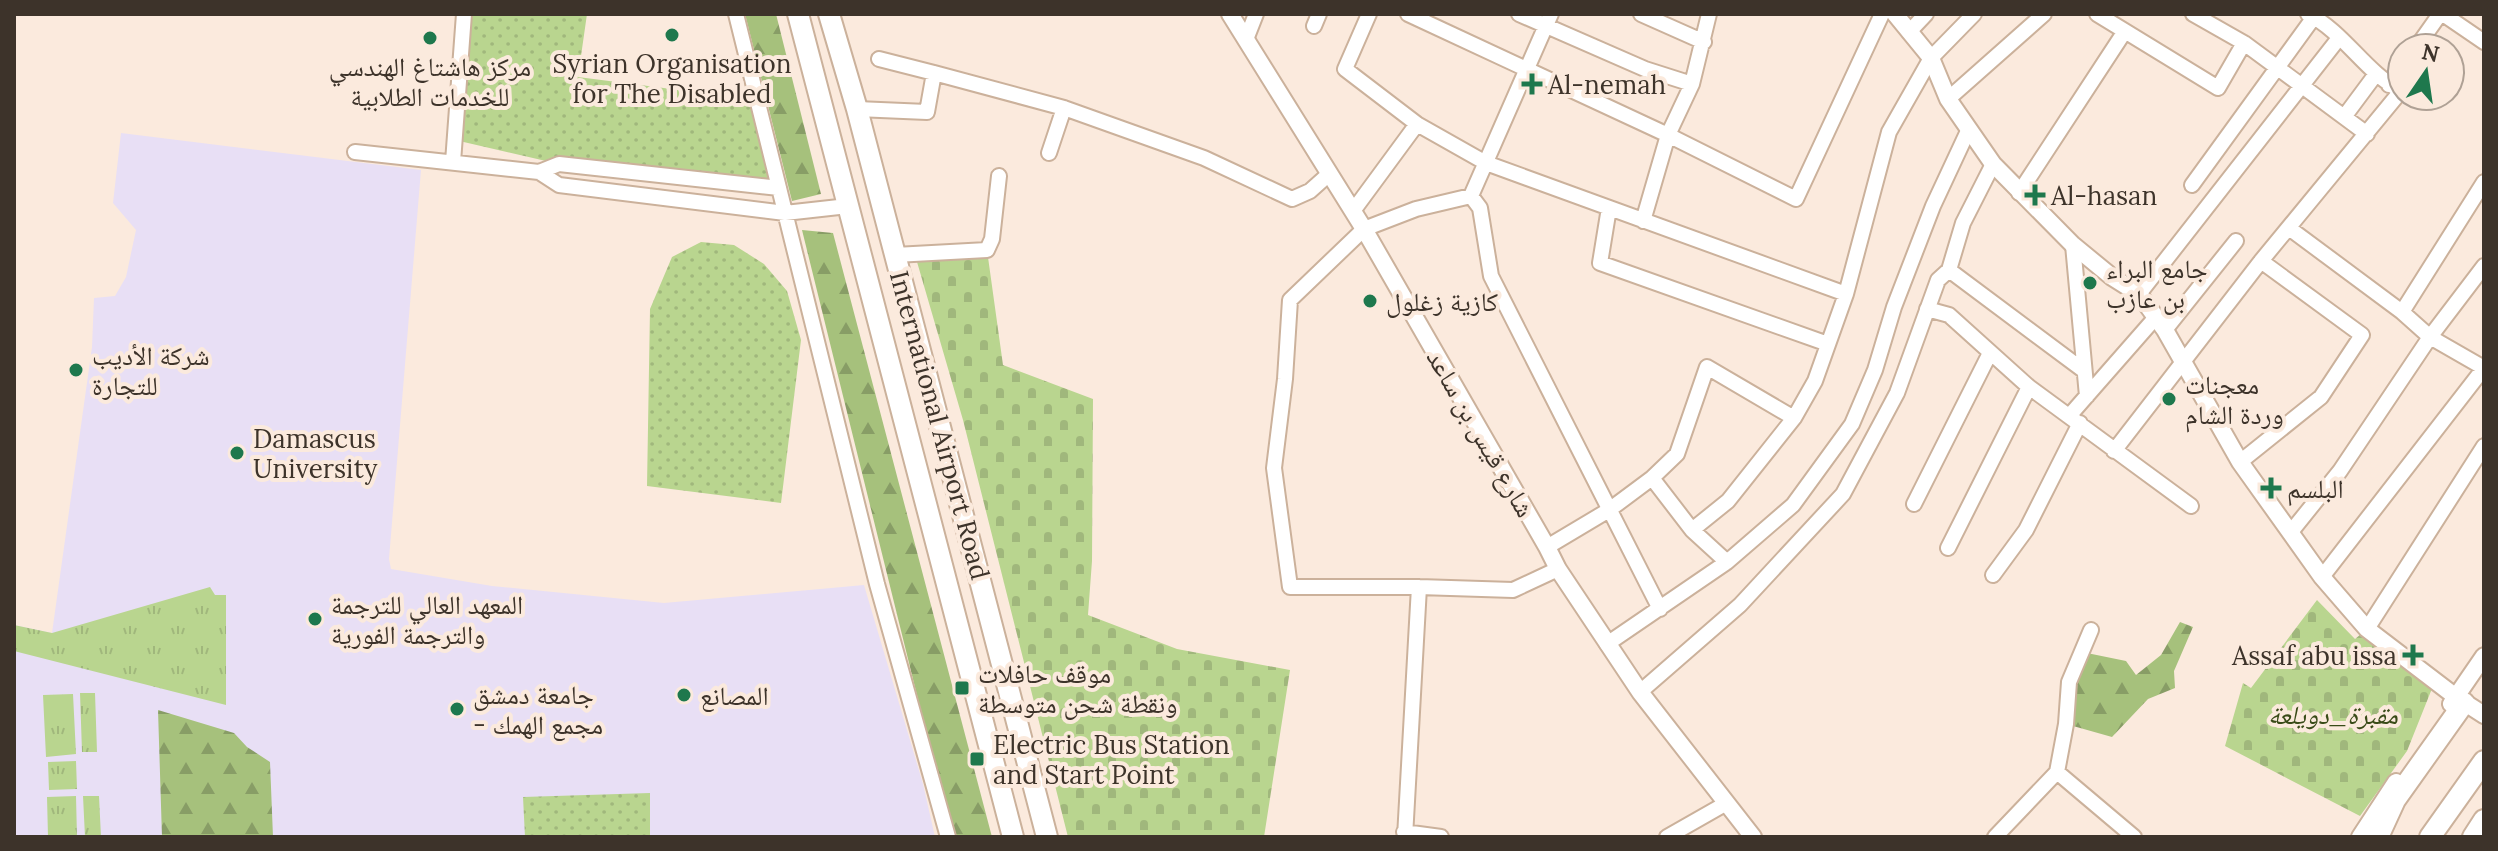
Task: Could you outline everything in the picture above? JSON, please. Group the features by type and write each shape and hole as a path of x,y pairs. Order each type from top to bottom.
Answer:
{"highway":[{"name":"International Airport Road","path":"798,14 1013,837"},
{"name":"International Airport Road","path":"829,14 857,109 1047,837"},
{"path":"2378,837 2391,798 2460,700"},
{"path":"2430,837 2484,761"},
{"path":"2473,837 2484,820"}],"main road":[{"name":"شارع قيس بن ساعد","path":"1230,14 1364,229 1558,569 1640,692 1753,837"},
{"path":"1895,14 1931,58 1948,99 1993,164 2073,245 2112,277 2139,294 2160,324 2240,462 2322,577 2367,629 2484,715"},
{"path":"2460,700 2484,656"},
{"path":"2460,700 2484,673"},
{"path":"2360,837 2391,798"}],"street":[{"path":"453,162 465,14"},
{"path":"736,14 877,584 948,837"},
{"path":"1247,37 1256,14"},
{"path":"1369,14 1345,69 1417,124 1486,163 1846,294"},
{"path":"1408,14 1668,135 1796,199 1882,14"},
{"path":"1519,14 1548,20 1645,69 1692,84"},
{"path":"1641,14 1704,42"},
{"path":"1643,221 1668,135 1692,84 1709,14"},
{"path":"1909,32 1926,14"},
{"path":"1692,530 1728,501 1794,418 1815,381 1846,294 1889,132 1931,58 1974,14"},
{"path":"1948,99 2044,14"},
{"path":"2097,14 2218,88 2244,43"},
{"path":"2193,14 2244,43 2367,134"},
{"path":"2428,32 2442,14 2484,42"},
{"path":"2192,185 2279,68 2311,16 2386,82"},
{"path":"1471,196 1548,20"},
{"path":"2019,193 2125,31"},
{"path":"2139,294 2339,38"},
{"path":"879,59 1064,108 1204,158 1292,199 1310,191 1329,174"},
{"path":"857,109 927,112 934,73"},
{"path":"2344,117 2376,74"},
{"path":"1049,153 1064,108"},
{"path":"2114,451 2261,261 2386,110"},
{"path":"1353,211 1417,124"},
{"path":"1607,644 1727,562 1793,505 1852,424 1875,370 1894,307 1933,206 1968,131"},
{"path":"355,152 539,172 559,185 785,213 848,206"},
{"path":"539,172 559,164 779,188"},
{"path":"1640,692 1740,605 1843,494 1897,393 1938,280 1949,270 1963,223 1993,164"},
{"path":"895,255 987,250 992,239 999,176"},
{"path":"2402,312 2484,182"},
{"path":"1471,196 1416,209 1364,229 1290,300 1285,379 1274,468 1290,587 1513,590 1558,569"},
{"path":"1471,196 1480,208 1491,276 1660,609"},
{"path":"1609,208 1600,263 1828,344"},
{"path":"2289,228 2402,312 2430,337 2484,368 2322,577"},
{"path":"1993,575 2026,530 2087,396 2160,324 2236,241"},
{"path":"2073,245 2087,396"},
{"path":"2240,462 2321,397 2362,335 2261,261"},
{"path":"2290,533 2340,471 2430,337 2484,266"},
{"path":"1949,270 2083,370"},
{"path":"1927,309 1949,315 2029,387 2191,506"},
{"path":"1914,504 1990,353"},
{"path":"1547,547 1609,510 1652,478 1677,454 1707,367 1794,418"},
{"path":"1948,548 2029,387"},
{"path":"2367,629 2484,446"},
{"path":"1652,478 1692,530 1727,562"},
{"path":"1419,587 1405,834 1441,837"},
{"path":"1995,837 2057,772 2066,724 2069,682 2091,630"},
{"path":"2057,772 2134,837"},
{"path":"1667,837 1725,804"}],"shaded area":[{"name":"Damascus University","path":"121,133 421,170 389,559 391,569 492,586 664,603 864,585 923,784 935,837 14,837 14,625 52,633 92,347 94,298 115,296 126,277 136,230 113,203"}],"green space":[{"path":"464,14 587,14 578,77 757,100 779,188 559,164 455,140"},
{"path":"745,14 776,14 821,194 792,201"},
{"path":"802,230 833,233 992,837 952,837"},
{"path":"701,242 734,245 764,264 787,291 801,340 781,503 647,486 650,309 672,257"},
{"path":"987,250 1003,365 1093,399 1092,561 1088,615 1177,649 1290,670 1264,837 1068,837 963,420 915,255"},
{"path":"210,587 215,595 226,595 226,705 14,651 14,625 52,633"},
{"name":"مقبرة_دويلعة","path":"2317,600 2355,639 2367,629 2435,681 2407,751 2360,816 2225,746 2243,683 2251,688"},
{"path":"2180,622 2193,627 2174,671 2175,688 2148,699 2112,737 2066,724 2082,652 2126,661 2136,675 2161,655"},
{"path":"80,693 95,693 97,752 82,752"},
{"path":"73,694 76,754 46,757 43,695"},
{"path":"158,710 234,733 247,747 270,762 273,837 162,837"},
{"path":"76,761 77,789 49,790 48,762"},
{"path":"650,793 650,837 525,837 523,797"},
{"path":"76,796 77,837 48,837 47,797"},
{"path":"83,796 99,796 101,837 85,837"}],"place":[{"name":"Syrian Organisation for The Disabled","path":"672,35"},
{"name":"مركز هاشتاغ الهندسي للخدمات الطلابية","path":"430,38"},
{"name":"Al-nemah","path":"1532,84"},
{"name":"Al-hasan","path":"2035,195"},
{"name":"جامع البراء بن عازب","path":"2090,283"},
{"name":"كازية زغلول","path":"1370,301"},
{"name":"شركة الأديب للتجارة","path":"76,370"},
{"name":"معجنات وردة الشام","path":"2169,399"},
{"name":"Damascus University","path":"237,453"},
{"name":"البلسم","path":"2271,488"},
{"name":"المعهد العالي للترجمة والترجمة الفورية","path":"315,619"},
{"name":"Assaf abu issa","path":"2413,655"},
{"name":"موقف حافلات ونقطة شحن متوسطة","path":"962,688"},
{"name":"المصانع","path":"684,695"},
{"name":"جامعة دمشق - مجمع الهمك","path":"457,709"},
{"name":"Electric Bus Station and Start Point","path":"977,759"}]}
